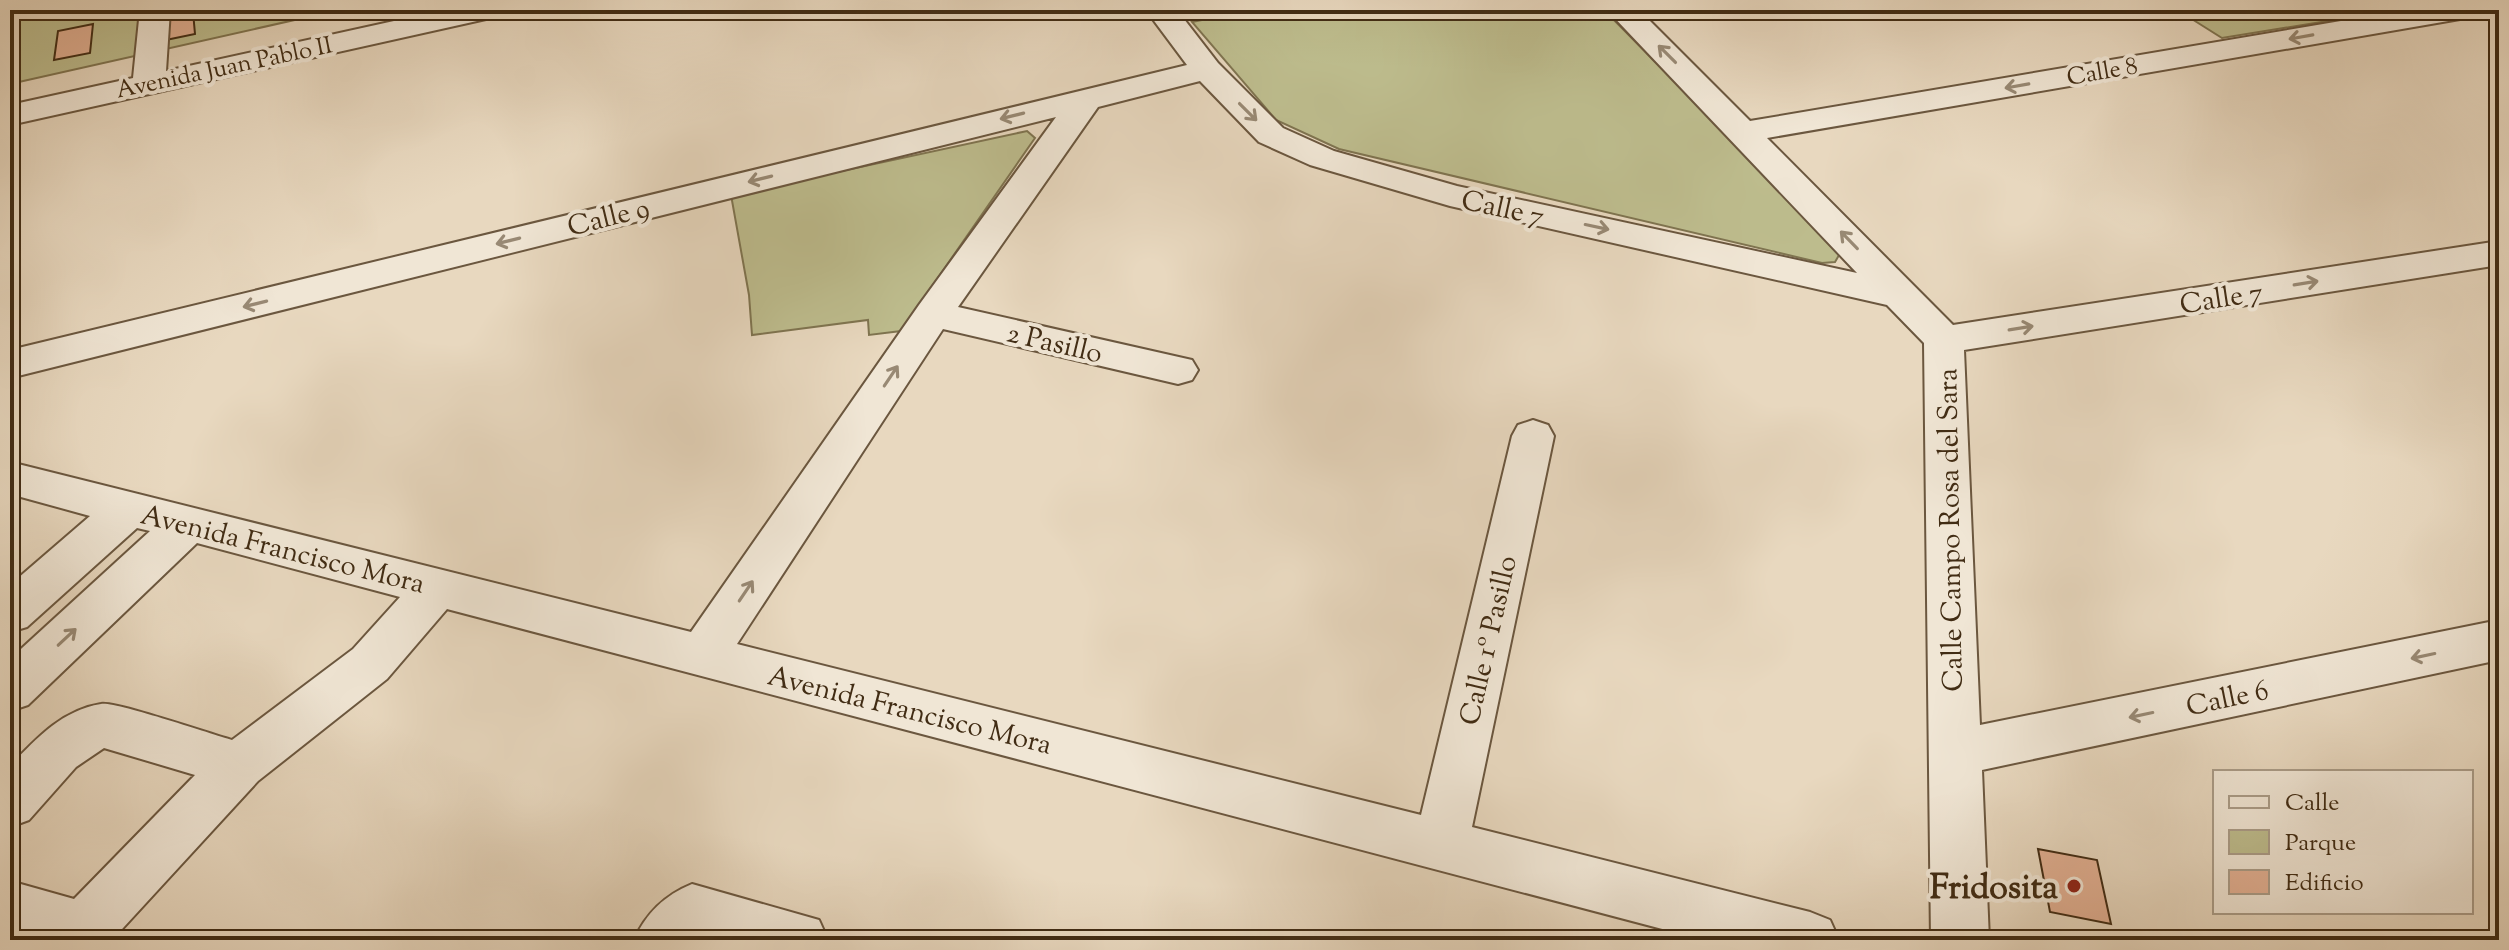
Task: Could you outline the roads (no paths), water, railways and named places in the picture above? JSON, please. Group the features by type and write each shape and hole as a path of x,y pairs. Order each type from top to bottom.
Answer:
{"street":[{"path":"149,82 155,10"},
{"name":"Avenida Juan Pablo II","path":"10,115 486,10"},
{"name":"Calle 7","path":"1161,10 1207,70 1271,135 1322,158 1450,195 1903,296"},
{"name":"Calle Campo Rosa del Sara","path":"1622,10 1944,340 1960,940"},
{"name":"Calle 8","path":"1744,132 2460,10"},
{"name":"Calle 9","path":"10,364 1207,70"},
{"path":"702,656 933,314 1088,97"},
{"name":"Calle 7","path":"1944,340 2499,253"},
{"name":"2 Pasillo","path":"933,314 1178,370"},
{"name":"Calle 1º Pasillo","path":"1441,845 1533,436"},
{"name":"Avenida Francisco Mora","path":"10,478 1810,940"},
{"path":"10,613 128,509"},
{"path":"10,690 188,524"},
{"path":"10,908 79,935 239,765 370,664 437,588"},
{"name":"Calle 6","path":"1954,753 2499,640"},
{"path":"10,803 58,751 80,734 103,725 239,765"},
{"path":"663,940 692,911 799,940"}],"place":[{"name":"Fridosita","path":"2074,886"}]}
